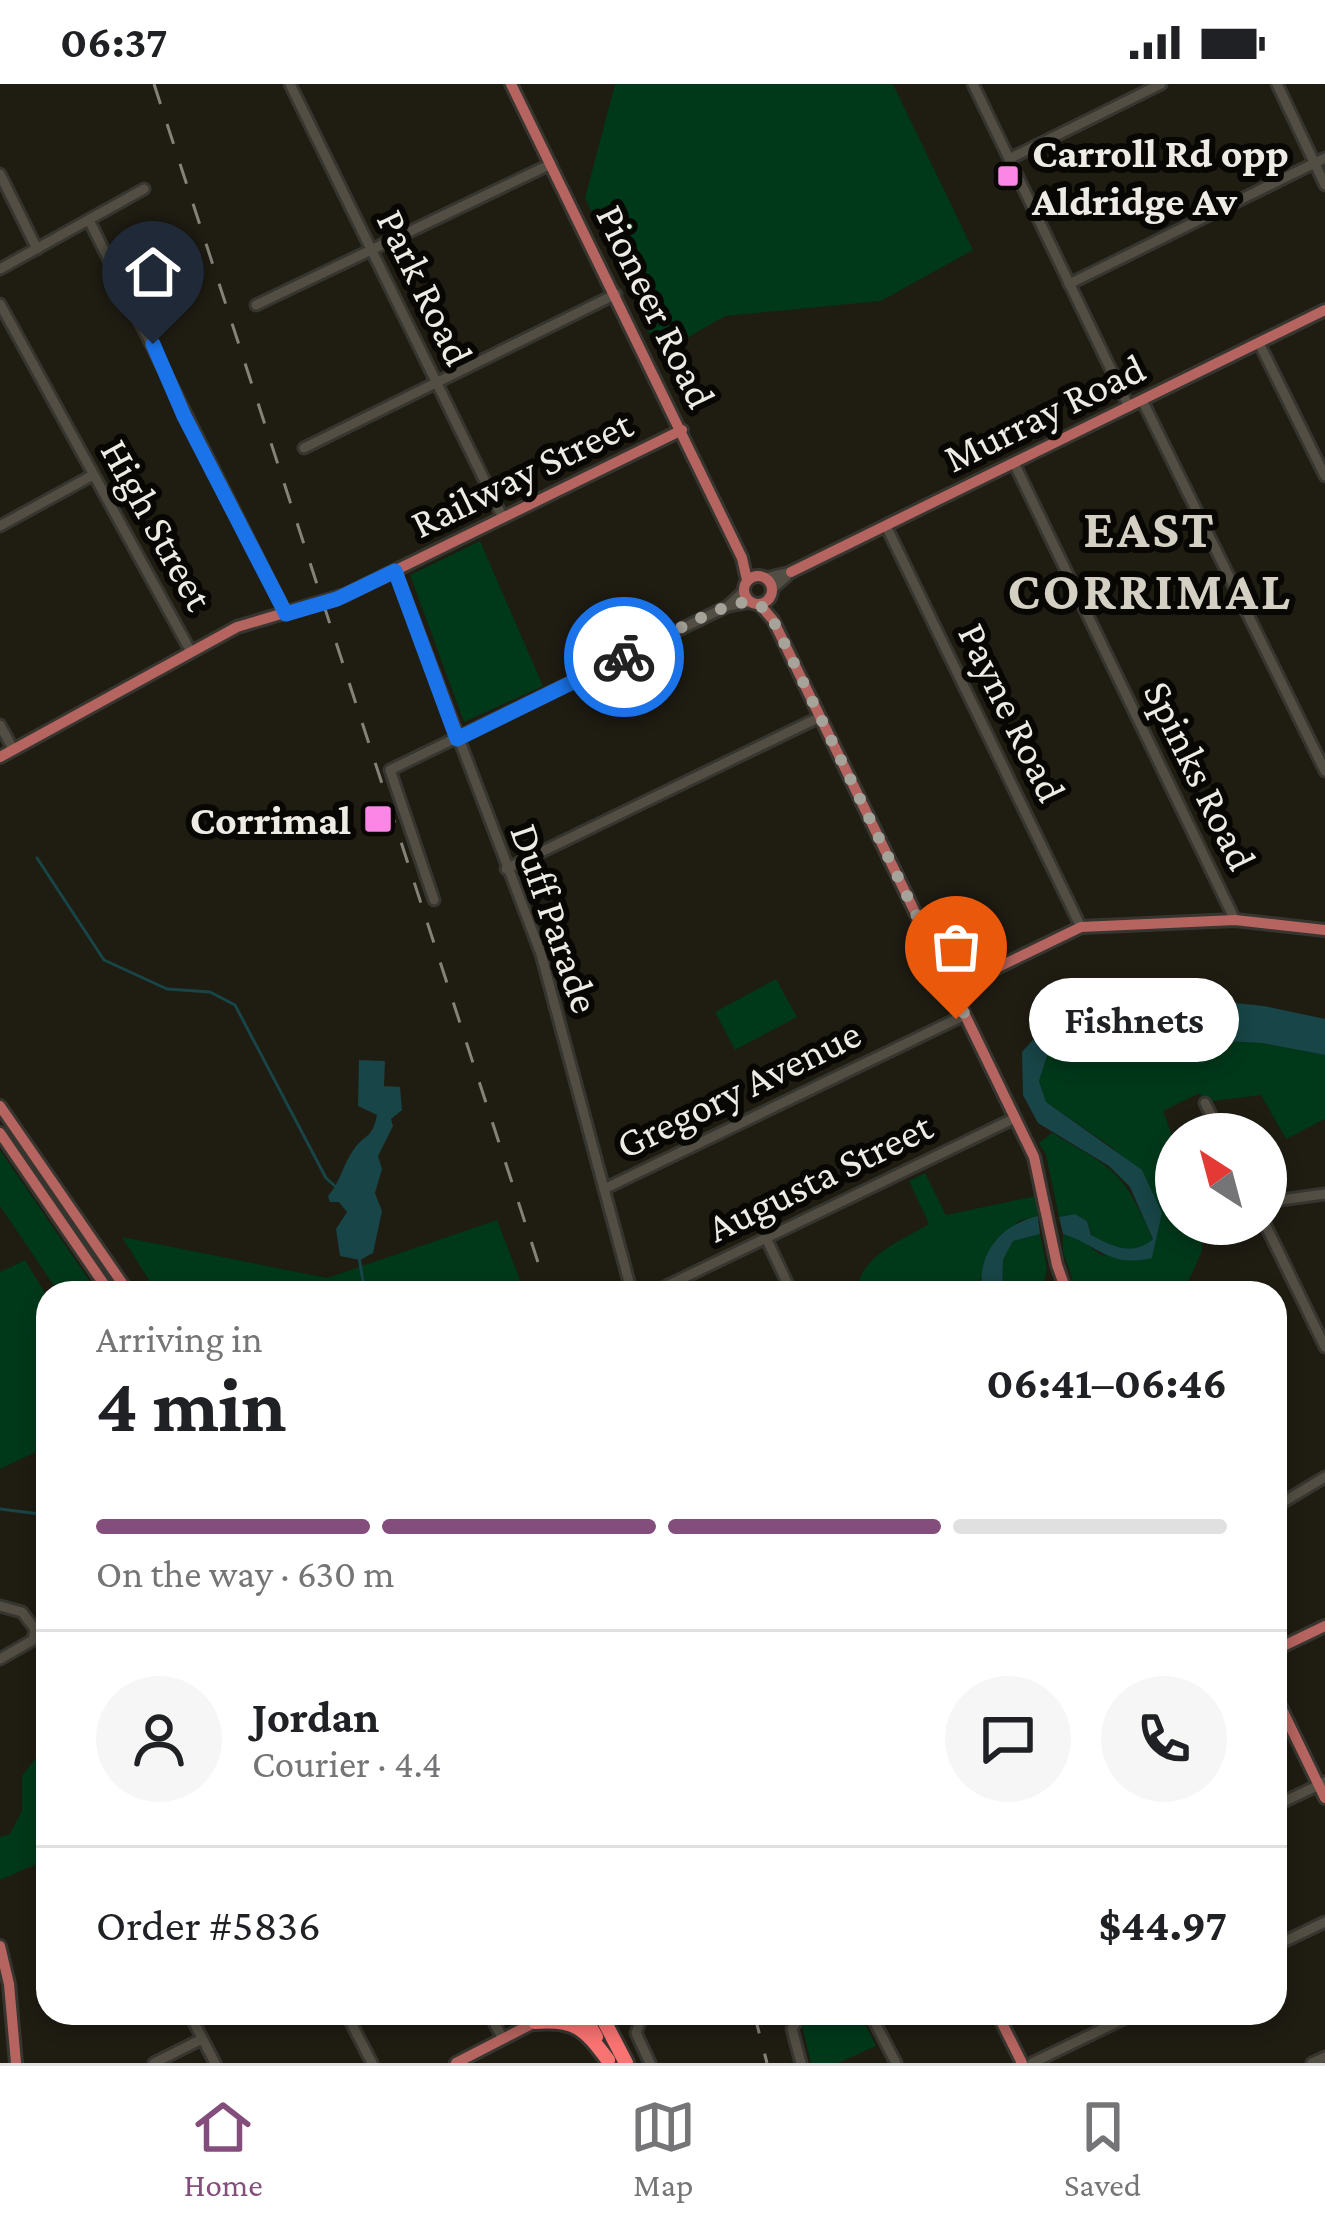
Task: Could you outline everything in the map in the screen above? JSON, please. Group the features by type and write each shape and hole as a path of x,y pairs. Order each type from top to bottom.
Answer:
{"highway":[{"path":"574,2025 608,2062"},
{"path":"589,2025 608,2062"},
{"path":"606,2025 626,2063"}],"main road":[{"name":"Pioneer Road","path":"511,84 1038,1166 1064,1281"},
{"name":"Murray Road","path":"791,572 1325,310"},
{"name":"Railway Street","path":"0,757 237,627 337,599 682,430"},
{"path":"952,989 1081,927 1235,920 1325,929"},
{"path":"0,1106 121,1281"},
{"path":"0,1133 102,1281"},
{"path":"1287,1644 1325,1627"},
{"path":"1287,1717 1322,1783 1325,1798"},
{"path":"0,1946 9,1984 16,2063"},
{"path":"456,2063 529,2025"},
{"path":"1003,2025 1022,2063"}],"street":[{"name":"Park Road","path":"290,84 503,518"},
{"path":"974,84 1129,407"},
{"path":"1009,159 1160,84"},
{"path":"1276,84 1320,161 1325,185"},
{"path":"1069,284 1320,161"},
{"path":"256,305 551,164"},
{"path":"0,174 38,248"},
{"path":"0,269 144,189"},
{"path":"89,220 286,614"},
{"path":"304,448 616,294"},
{"name":"High Street","path":"0,304 190,650"},
{"path":"1259,343 1325,476"},
{"path":"1142,400 1325,770"},
{"name":"Spinks Road","path":"1014,464 1235,920"},
{"path":"0,526 93,475"},
{"name":"Payne Road","path":"886,526 1081,927"},
{"name":"Duff Parade","path":"395,571 541,954 629,1281"},
{"name":"Murray Road","path":"434,900 390,770 791,572"},
{"path":"506,869 820,717"},
{"path":"0,724 13,749"},
{"name":"Gregory Avenue","path":"604,1189 965,1015"},
{"path":"1205,1102 1210,1113"},
{"name":"Augusta Street","path":"677,1281 1015,1118"},
{"path":"1287,1199 1325,1194"},
{"path":"766,1238 786,1281"},
{"path":"1276,1245 1322,1330 1325,1347"},
{"path":"1287,1500 1325,1477"},
{"path":"0,1606 22,1612 35,1629 33,1640 0,1659"},
{"path":"1287,1800 1322,1783"},
{"path":"1287,1940 1325,1922"},
{"path":"195,2025 215,2063"},
{"path":"352,2025 372,2063"},
{"path":"496,2025 503,2038"},
{"path":"640,2025 637,2037 650,2063"},
{"path":"795,2025 801,2063"},
{"path":"876,2025 896,2063"},
{"path":"1032,2063 1111,2025"},
{"path":"154,2063 202,2039"},
{"path":"1312,2063 1325,2056"}],"green space":[{"path":"615,84 893,84 973,250 881,301 725,316 659,354 585,198"},
{"path":"480,541 543,686 464,722 410,575"},
{"path":"776,979 797,1017 735,1050 715,1012"},
{"path":"1157,1020 1208,1040 1262,1043 1325,1055 1325,1119 1287,1138 1287,1113 1271,1113 1261,1095 1205,1102 1199,1093 1164,1113 1155,1113 1155,1204 1114,1149 1046,1102 1039,1081 1050,1047 1081,1030"},
{"path":"1052,1133 1115,1174 1153,1239 1138,1248 1123,1248 1092,1236 1087,1221 1075,1214 1059,1217 1046,1155 1039,1143"},
{"path":"0,1150 90,1281 51,1281 0,1206"},
{"path":"925,1173 946,1215 1036,1196 1038,1216 1018,1221 980,1281 859,1281 873,1259 929,1224 909,1181"},
{"path":"497,1220 520,1281 150,1281 122,1237 327,1278"},
{"path":"1040,1234 1047,1268 1044,1281 1002,1281 1003,1260 1013,1241"},
{"path":"1063,1234 1101,1255 1152,1258 1155,1244 1202,1245 1188,1281 1073,1281 1063,1252"},
{"path":"25,1260 38,1281 36,1452 0,1469 0,1272"},
{"path":"36,1758 36,1864 0,1880 0,1837 10,1834 22,1811 22,1776"},
{"path":"866,2025 876,2046 838,2063 811,2063 802,2026"}],"water":[{"path":"1158,995 1264,1006 1325,1019 1325,1055 1262,1043 1207,1040 1163,1021 1128,1021 1081,1030 1050,1047 1039,1081 1046,1102 1142,1170 1155,1198 1155,1244 1152,1258 1137,1260 1105,1254 1063,1234 1059,1217 1075,1214 1087,1221 1091,1235 1115,1246 1138,1248 1153,1239 1130,1187 1109,1166 1038,1123 1023,1095 1022,1052 1037,1036 1067,1014 1118,998"},
{"path":"359,1060 385,1061 384,1086 400,1087 402,1110 391,1119 393,1126 378,1156 382,1169 375,1193 382,1211 373,1253 360,1260 340,1256 336,1229 347,1212 328,1196 354,1149 371,1132 377,1115 358,1106"},
{"path":"1038,1216 1040,1234 1013,1241 1003,1260 1002,1281 981,1281 994,1243 1024,1220"}],"waterway":[{"path":"37,858 104,960 167,989 210,992 235,1005 326,1178 336,1187"},
{"path":"359,1257 363,1281"},
{"path":"0,1509 36,1514"}],"railway":[{"path":"154,84 544,1281"},
{"path":"757,2025 767,2063"}],"way so far":[{"path":"624,657 728,606 760,605 773,620 965,1015 956,1019"}],"place":[{"name":"Carroll Rd opp Aldridge Av","path":"1008,176"},
{"name":"Corrimal","path":"378,819"},
{"name":"Fishnets","path":"956,1019"}],"district":[{"name":"EAST CORRIMAL","path":"1150,559"}],"route":[{"path":"153,344 184,416 286,614 337,599 395,571 457,739 624,657"}]}
